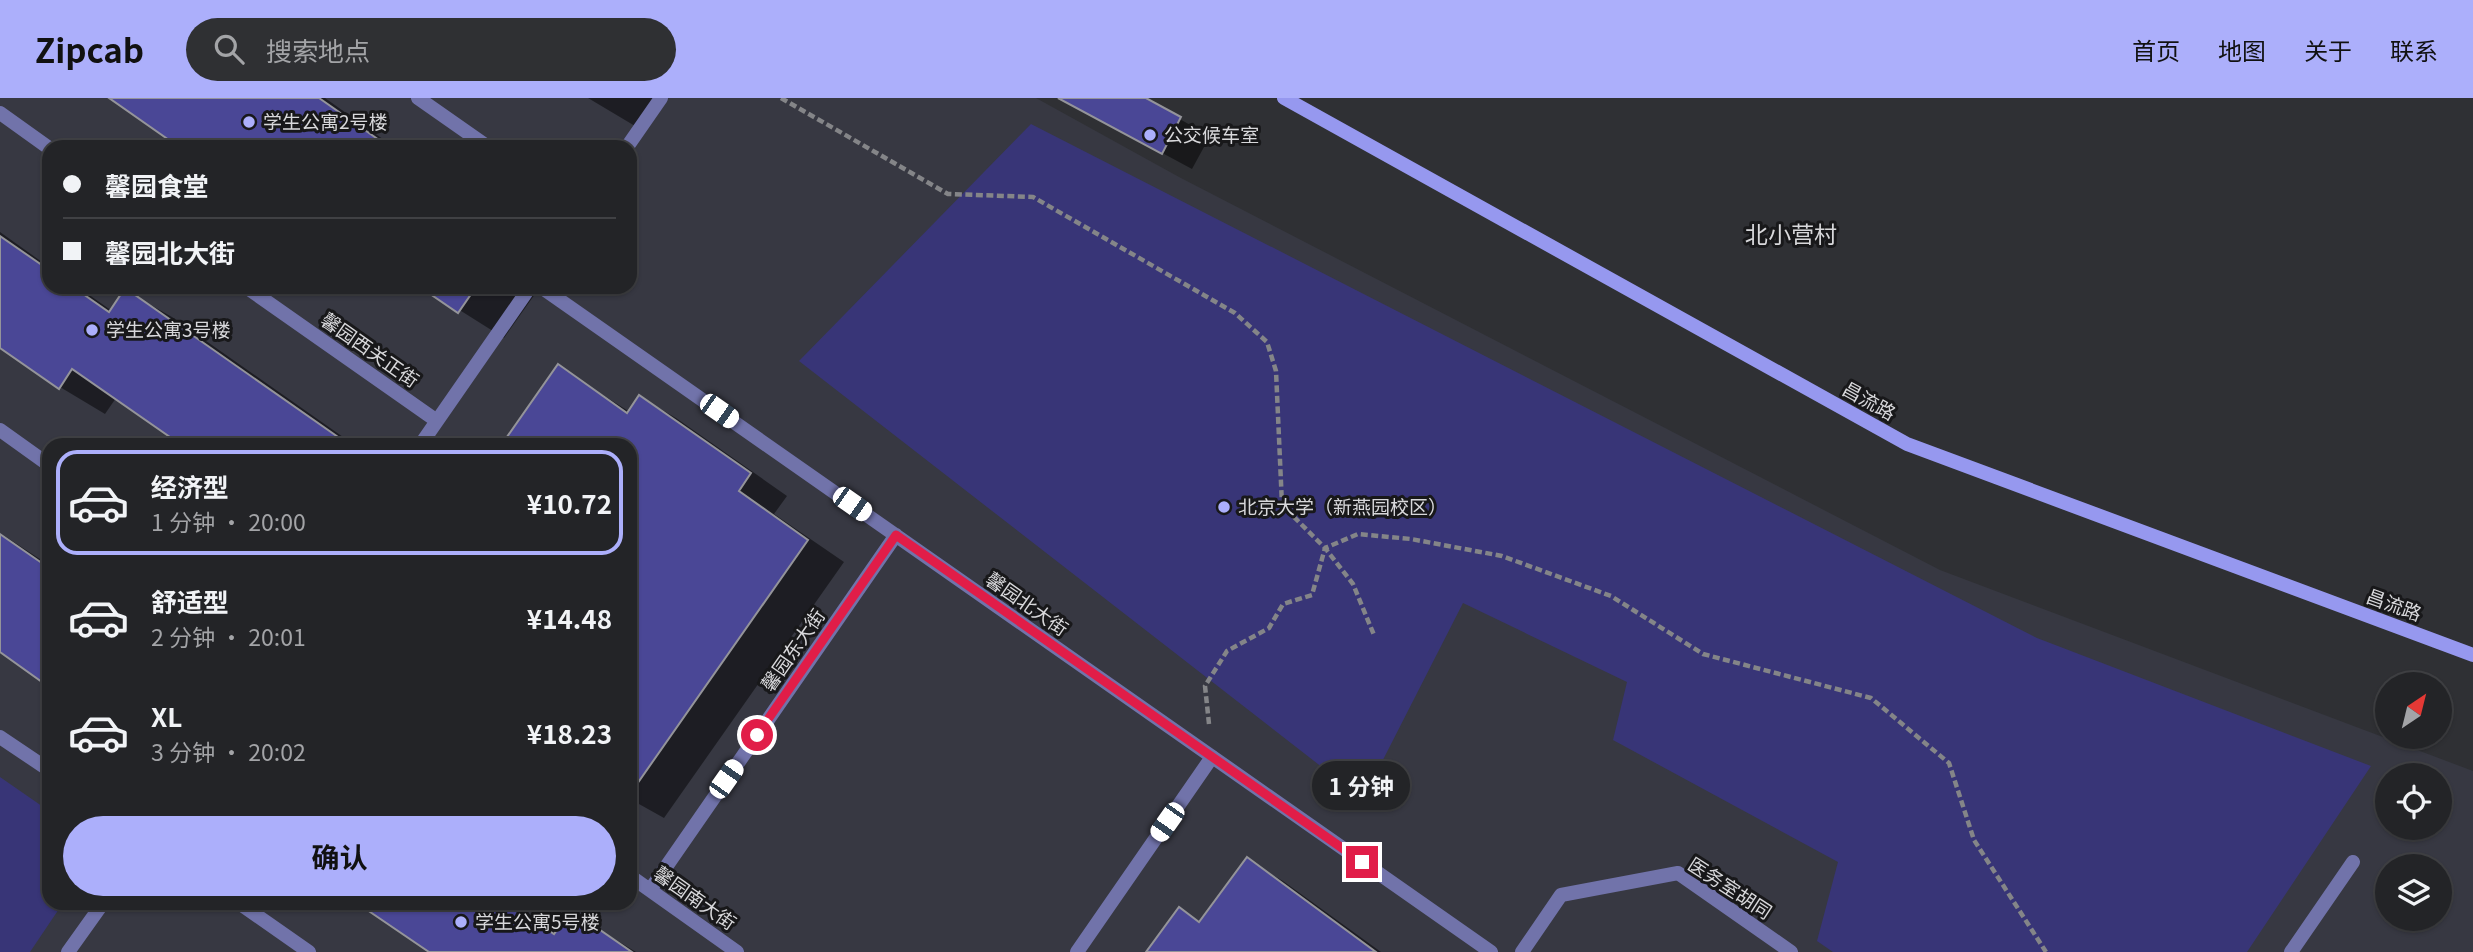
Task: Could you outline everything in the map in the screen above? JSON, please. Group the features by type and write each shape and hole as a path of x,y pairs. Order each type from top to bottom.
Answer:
{"main road":[{"name":"昌流路","path":"1284,98 1907,444 2473,655"}],"street":[{"path":"418,98 478,140"},
{"path":"632,140 661,98"},
{"path":"0,113 42,143"},
{"name":"馨园西关正街","path":"256,294 437,421"},
{"path":"425,438 525,294"},
{"name":"馨园北大街","path":"551,294 1491,952"},
{"path":"0,430 42,459"},
{"name":"馨园东大街","path":"650,890 896,535"},
{"path":"0,737 42,765"},
{"path":"1077,952 1212,757"},
{"path":"2291,952 2353,862"},
{"name":"医务室胡同","path":"1522,952 1561,895 1678,873 1791,952"},
{"name":"馨园南大街","path":"637,881 737,952"},
{"path":"68,952 98,910"},
{"path":"249,910 309,952"}],"path":[{"path":"781,98 948,194 1033,197 1235,313 1267,342 1276,371 1282,505 1325,548 1353,584 1374,635"},
{"path":"1325,548 1358,534 1411,539 1502,556 1611,596 1703,654 1871,698 1949,762 1974,840 2046,952"},
{"path":"1212,757 1205,686 1227,651 1269,628 1283,604 1312,595 1325,548"}],"shaded area":[{"name":"北京大学（新燕园校区）","path":"0,98 1036,98 1179,177 1940,570 2375,734 2375,749 2415,749 2452,763 2375,763 2375,840 2452,840 2452,763 2473,771 2473,952 0,952"},
{"path":"1031,124 2037,638 2371,766 2247,952 1833,952 1817,941 1838,862 1613,740 1627,682 1463,603 1363,799 799,361"},
{"path":"0,777 42,806 42,910 58,910 30,952 0,952"}],"building":[{"name":"学生公寓2号楼","path":"109,98 319,98 379,140 169,140"},
{"name":"公交候车室","path":"1058,98 1146,98 1181,117 1162,154"},
{"name":"学生公寓3号楼","path":"0,236 42,265 42,294 83,294 109,312 121,294 134,294 339,438 171,438 72,369 59,389 0,348"},
{"path":"430,294 471,294 458,313"},
{"path":"558,364 627,413 639,395 751,473 739,491 808,540 637,784 637,438 506,438"},
{"path":"0,534 42,563 42,682 0,652"},
{"path":"1247,857 1376,952 1146,952 1179,907 1199,922"},
{"name":"学生公寓5号楼","path":"367,910 519,910 554,934 571,910 632,952 429,952"}],"place":[{"name":"学生公寓2号楼","path":"249,122"},
{"name":"公交候车室","path":"1150,135"},
{"name":"学生公寓3号楼","path":"92,330"},
{"name":"北京大学（新燕园校区）","path":"1224,507"},
{"name":"学生公寓5号楼","path":"461,922"}],"district":[{"name":"北小营村","path":"1791,235"}],"route":[{"path":"757,735 896,535 1362,862"}]}
